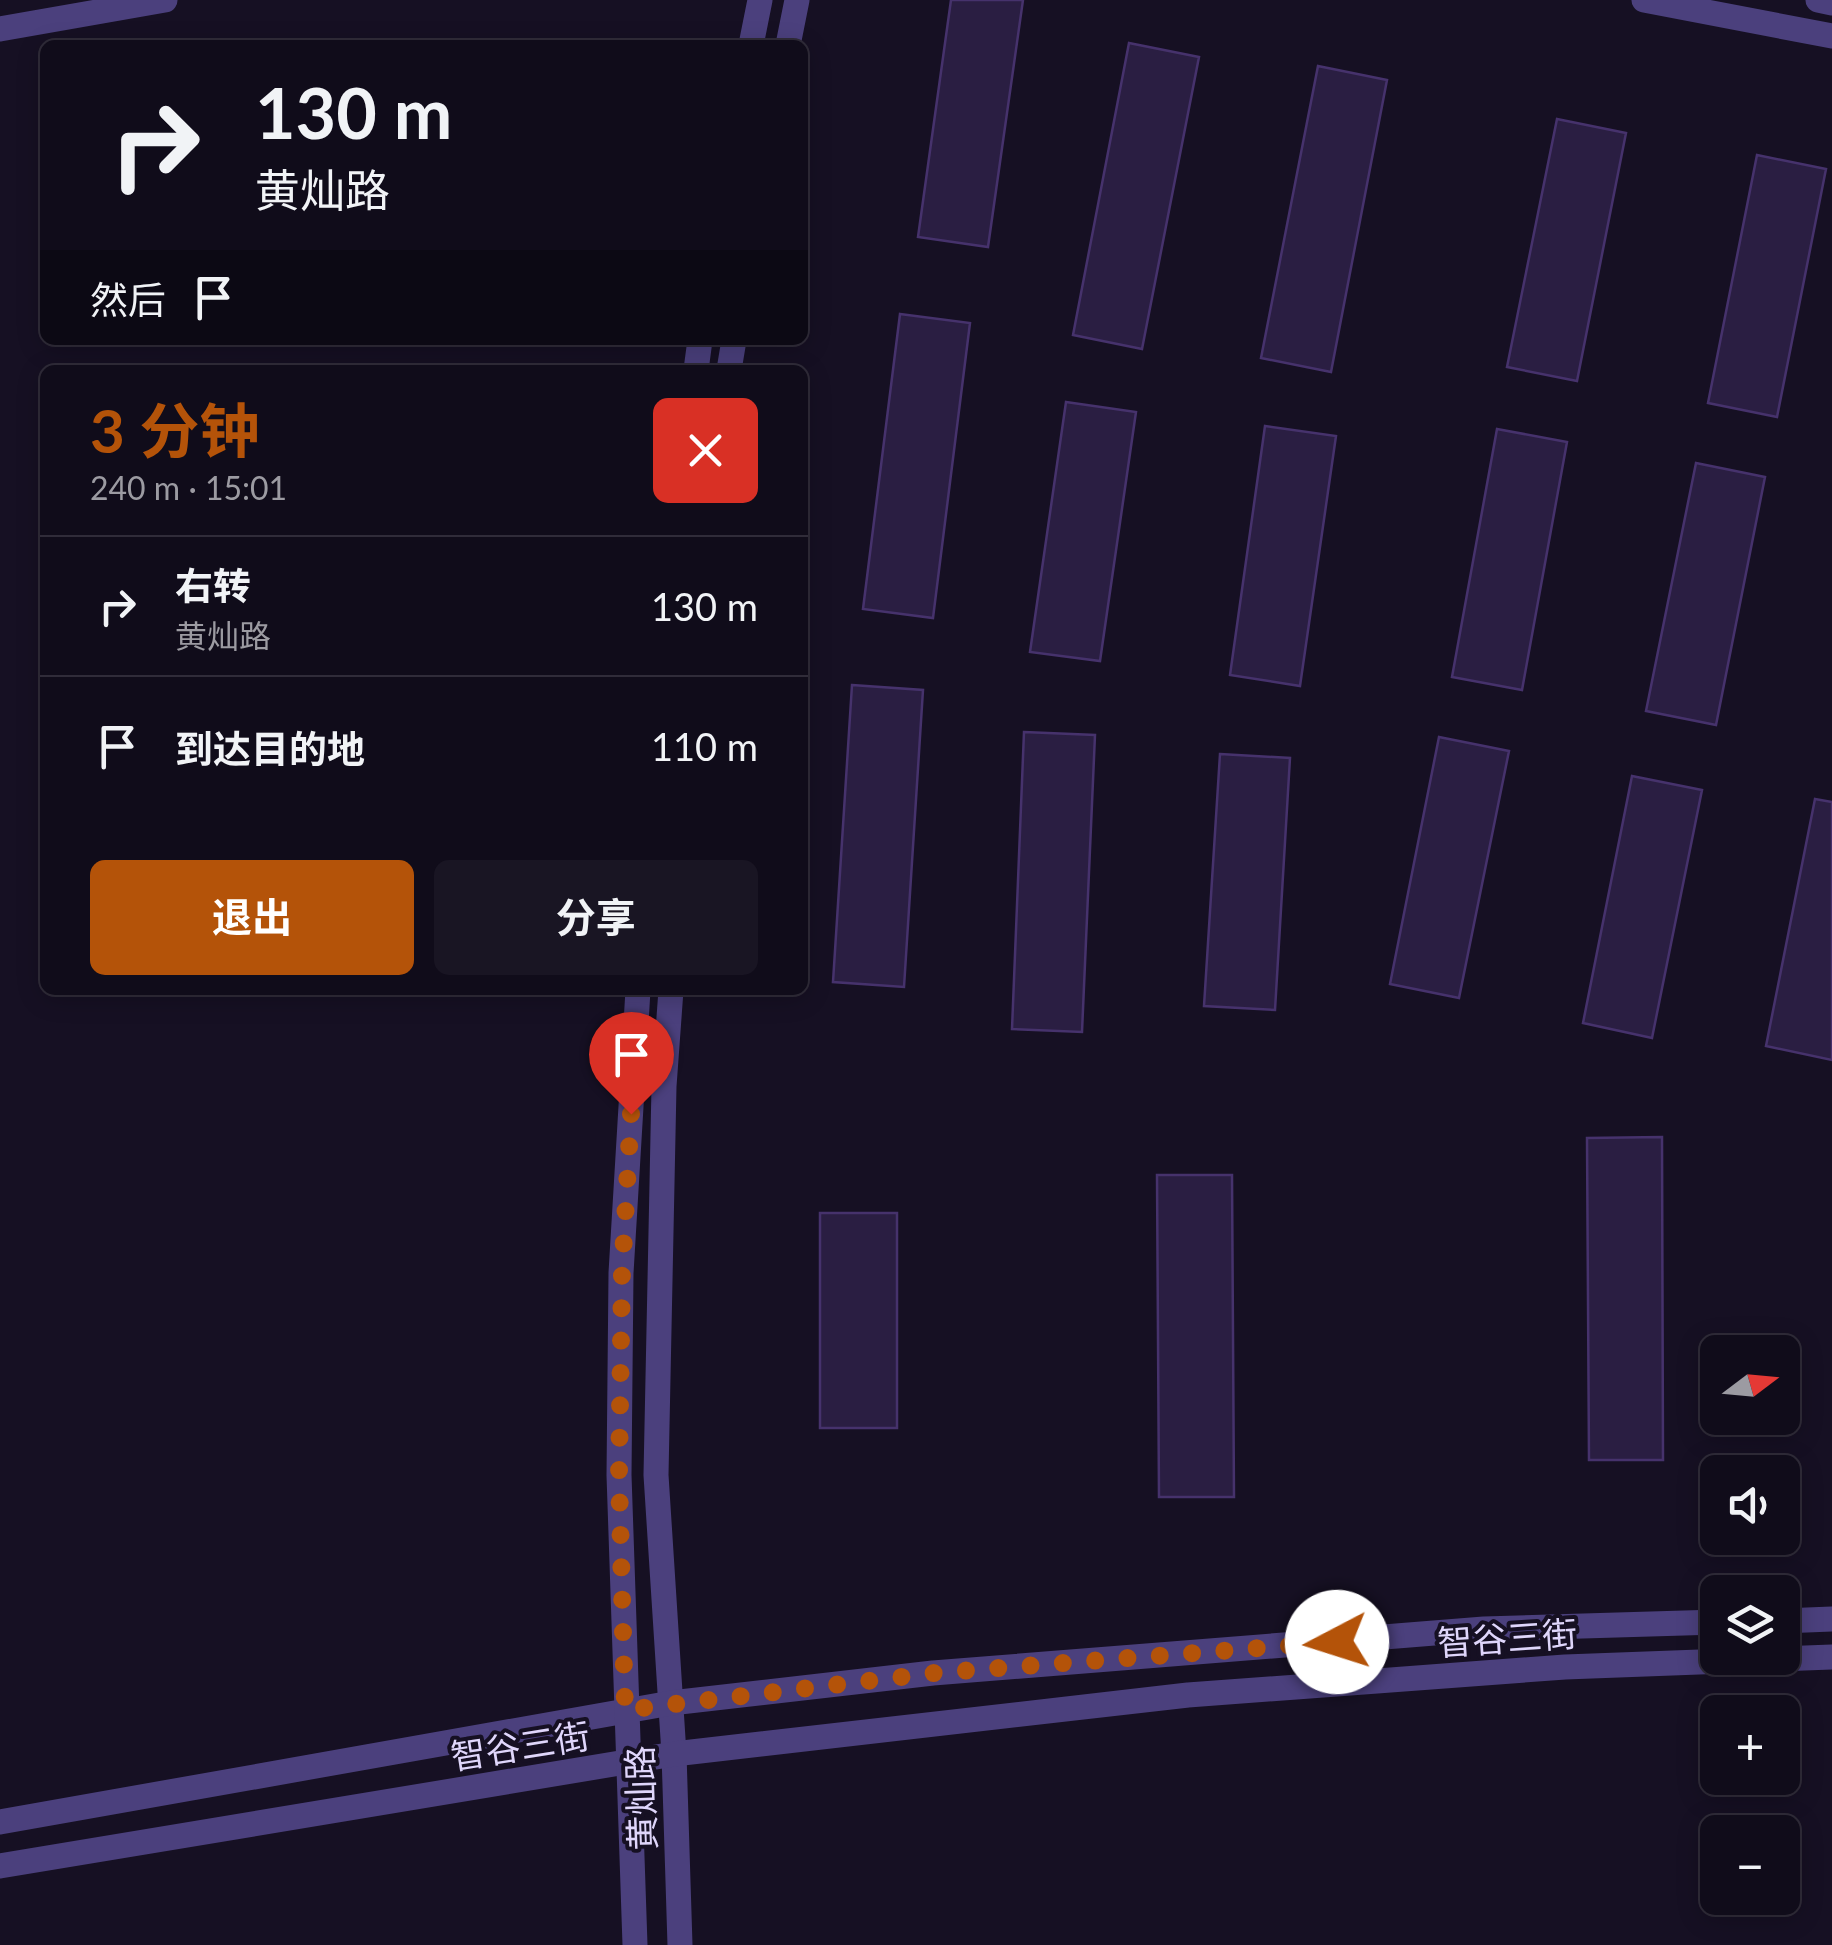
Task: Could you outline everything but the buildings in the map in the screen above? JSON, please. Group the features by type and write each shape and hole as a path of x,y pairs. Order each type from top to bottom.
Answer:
{"street":[{"path":"0,29 165,0"},
{"path":"752,40 760,0"},
{"path":"789,40 797,0"},
{"path":"1644,0 1832,36"},
{"path":"1818,0 1832,3"},
{"name":"黄灿路","path":"634,1945 619,1475 622,1273 638,995"},
{"name":"黄灿路","path":"671,995 664,1086 656,1456 674,1754 680,1945"},
{"path":"1800,1620 1832,1619"},
{"name":"智谷三街","path":"0,1822 671,1703 934,1673 1484,1629 1700,1623"},
{"name":"智谷三街","path":"0,1866 674,1754 1188,1695 1565,1667 1832,1657"}],"route":[{"path":"631,1114 622,1273 619,1475 625,1710 934,1673 1337,1642"}]}
